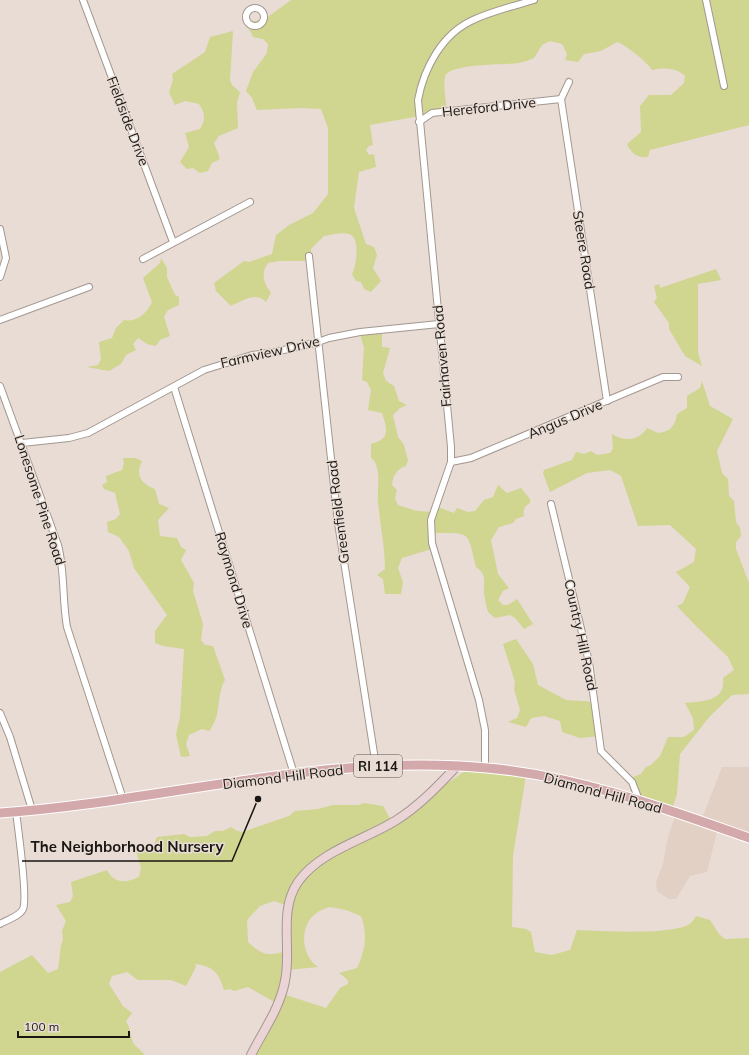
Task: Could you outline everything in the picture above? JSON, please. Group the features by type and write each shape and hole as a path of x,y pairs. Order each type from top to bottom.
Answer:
{"main road":[{"name":"Diamond Hill Road","path":"0,813 123,799 294,774 376,766 457,766 485,767 549,777 639,800 749,838"}],"street":[{"name":"Fieldside Drive","path":"83,0 173,242"},
{"path":"251,0 253,8"},
{"name":"Fairhaven Road","path":"485,767 485,730 479,700 432,543 431,526 434,508 451,462 418,100 422,80 434,57 447,40 463,26 473,20 534,0"},
{"path":"706,0 724,86"},
{"path":"561,99 569,82"},
{"name":"Hereford Drive","path":"419,122 432,113 561,99"},
{"name":"Steere Road","path":"561,99 607,401"},
{"path":"144,259 173,242 250,202"},
{"path":"0,229 6,258 0,277"},
{"name":"Greenfield Road","path":"309,256 344,567 376,766"},
{"path":"0,320 89,287"},
{"name":"Farmview Drive","path":"22,444 70,438 88,433 204,370 223,363 252,355 275,352 329,338 360,332 439,324"},
{"name":"Angus Drive","path":"451,462 471,458 663,377 678,377"},
{"name":"Lonesome Pine Road","path":"0,386 22,444 61,558 64,612 71,643 123,799"},
{"name":"Raymond Drive","path":"174,387 294,774"},
{"name":"Country Hill Road","path":"551,504 589,662 601,751 632,782 639,800"},
{"path":"0,713 10,737 32,810"},
{"path":"251,1055 284,988 287,966 288,911 298,883 313,867 325,858 396,820 422,800 457,766"},
{"path":"0,924 20,913 24,908 24,889 16,812"}],"shaded area":[{"path":"722,767 749,767 749,838 718,828 707,872 690,876 676,899 669,899 657,891 656,882 663,864 667,841 676,813 701,821"}],"green space":[{"path":"291,0 749,0 749,125 650,150 648,157 635,155 627,144 641,132 640,106 649,95 671,95 684,83 685,76 678,71 670,69 652,70 636,54 621,43 617,42 601,51 584,54 578,62 565,60 567,54 562,44 550,41 542,45 534,58 523,62 456,69 448,72 444,81 447,111 370,125 373,145 369,146 366,150 369,155 374,154 376,167 359,172 354,208 366,244 374,247 377,255 373,268 381,281 371,292 364,289 361,282 356,281 352,274 356,259 356,246 353,236 346,233 340,233 324,236 311,249 311,261 279,261 268,263 264,271 264,278 266,286 271,293 266,302 258,297 253,297 231,306 216,291 214,283 244,261 249,262 272,254 276,235 289,225 313,213 328,194 328,128 321,109 301,108 257,110 252,98 246,91 253,72 267,53 268,44 263,39 253,37 248,27 252,22 265,19"},
{"path":"233,31 230,80 232,85 240,92 237,103 238,128 219,136 214,143 220,159 212,163 208,171 200,173 193,168 187,169 180,162 189,147 185,133 200,129 204,119 204,113 199,104 185,101 175,105 169,92 173,80 172,74 205,52 210,37"},
{"path":"161,258 167,268 167,277 175,295 179,297 179,305 168,310 164,317 170,336 160,340 156,346 147,344 138,338 133,344 136,350 126,355 121,364 109,371 87,367 98,365 101,360 99,342 112,338 116,328 124,320 128,321 137,319 150,306 152,302 143,278 160,263"},
{"path":"716,269 721,280 698,284 698,352 702,366 685,356 669,329 669,323 654,302 657,298 654,286 659,284 660,288"},
{"path":"382,331 382,347 390,348 383,373 386,381 394,386 399,401 407,405 400,408 393,415 398,437 404,445 408,460 406,466 394,475 392,485 397,490 395,498 398,505 417,511 435,512 438,507 454,513 457,508 468,512 475,511 484,500 493,497 498,485 507,493 521,488 530,499 530,503 524,508 524,516 516,519 513,523 499,527 491,540 498,574 509,588 503,591 498,600 503,605 508,605 517,599 533,624 524,629 515,618 510,615 495,618 488,612 484,593 484,576 476,567 469,540 462,534 435,533 433,534 435,548 402,558 398,568 403,582 401,594 385,594 383,579 377,575 385,569 385,561 378,502 378,472 376,463 371,458 371,444 377,442 385,436 386,429 382,413 368,410 371,390 367,382 362,380 364,348 360,334"},
{"path":"702,381 710,406 733,419 717,451 722,473 728,479 729,496 734,501 736,522 740,528 741,536 736,542 736,549 749,583 749,694 732,695 710,716 680,754 677,794 672,810 636,800 631,778 641,774 646,767 651,765 660,756 668,737 684,737 694,730 693,718 685,703 706,701 717,696 721,692 723,686 723,678 734,670 728,657 677,606 683,603 690,587 676,572 694,562 696,549 670,525 638,526 621,476 610,470 587,473 550,492 543,473 544,470 572,460 576,452 584,454 591,451 597,455 610,453 613,449 612,434 617,437 631,439 640,436 647,428 658,433 669,430 675,422 677,414 687,408 687,396 700,388"},
{"path":"123,458 135,458 142,461 139,475 143,482 155,489 159,504 169,508 158,520 160,536 177,538 181,547 186,550 181,560 194,583 193,591 203,624 201,640 205,645 213,646 225,680 220,693 218,712 209,731 202,729 189,735 186,744 190,756 181,757 176,734 180,717 184,649 163,646 155,643 155,631 167,615 134,568 129,551 119,537 108,532 107,522 116,519 120,514 115,493 104,489 102,485 107,482 106,476 122,470 124,463"},
{"path":"516,639 533,664 538,685 566,700 596,702 601,736 580,738 562,732 560,721 544,716 531,718 526,727 508,722 517,718 520,710 514,689 515,682 503,644"},
{"path":"465,771 526,775 513,856 512,927 526,929 531,932 535,952 552,955 570,950 577,930 634,932 666,930 688,925 696,916 710,920 719,934 725,939 749,938 749,1055 254,1055 278,1004 248,987 234,991 230,989 224,990 220,979 214,971 195,964 196,967 186,986 171,980 138,980 127,972 112,976 109,984 123,1006 132,1013 126,1021 133,1043 145,1055 0,1055 0,972 32,955 48,973 58,969 63,940 62,931 66,921 56,905 70,902 73,896 71,882 107,870 113,878 121,881 139,877 141,868 136,851 153,847 157,837 184,834 190,837 207,836 215,831 223,831 231,827 242,832 289,816 295,811 318,809 333,805 359,805 364,803 383,806 392,822","holes":["274,901 291,907 287,951 275,954 266,954 248,942 247,920 260,906","330,907 346,910 361,916 365,942 357,968 339,973 348,980 348,984 340,988 326,1008 283,994 287,970 318,967 312,962 305,947 305,931 307,924 312,917 319,911"]}],"place":[{"name":"The Neighborhood Nursery","path":"258,799"}]}
